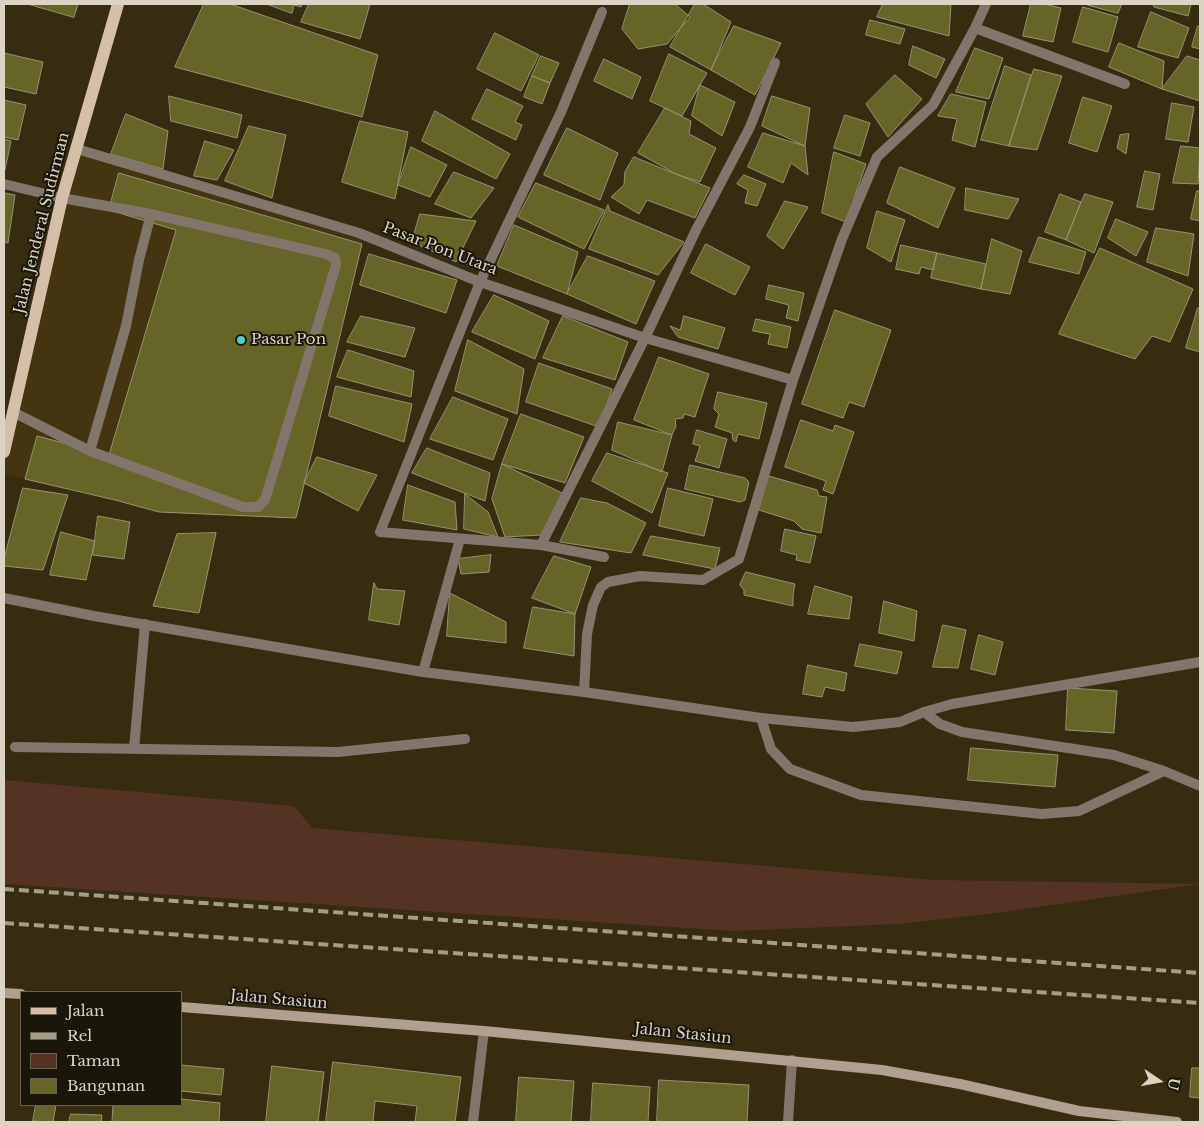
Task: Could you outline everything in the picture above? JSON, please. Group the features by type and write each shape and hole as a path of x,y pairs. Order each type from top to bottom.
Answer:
{"main road":[{"name":"Jalan Jenderal Sudirman","path":"4,452 62,198 118,4"},
{"path":"4,992 20,994"},
{"name":"Jalan Stasiun","path":"182,1007 484,1031 882,1070 950,1082 1080,1111 1177,1122"}],"street":[{"path":"584,692 587,634 593,605 602,587 608,582 640,576 703,580 739,559 793,380 831,269 877,157 934,105 986,4"},
{"path":"602,12 561,112 480,282 380,532 541,545 604,557"},
{"path":"975,28 1125,84"},
{"path":"541,545 645,338 696,230 750,127 775,63"},
{"name":"Pasar Pon Utara","path":"76,149 359,234 480,282 645,338 793,380"},
{"path":"4,184 62,198 151,214 326,254 334,258 336,264 265,500 258,507 243,507 90,451 13,412"},
{"path":"90,451 126,326 139,260 151,214"},
{"path":"423,672 460,539"},
{"path":"4,598 423,672 584,692 761,718 853,727 900,722 924,712 952,704 1200,662"},
{"path":"134,748 145,624"},
{"path":"924,712 940,724 962,732 1114,755 1164,771 1200,786"},
{"path":"761,718 771,749 790,769 860,795 1042,814 1079,811 1164,771"},
{"path":"15,747 338,752 465,739"},
{"path":"473,1122 484,1031"},
{"path":"788,1122 792,1060"}],"shaded area":[{"path":"77,149 359,233 362,244 115,500 4,474 4,452"}],"green space":[{"path":"4,780 294,806 312,828 935,880 1200,884 996,913 899,924 734,931 4,884"}],"building":[{"path":"28,4 78,4 74,17"},
{"path":"204,4 230,4 378,55 362,117 175,67"},
{"path":"267,4 302,4 301,7 294,5 292,13"},
{"path":"309,4 370,4 360,39 301,22"},
{"path":"630,4 675,4 690,17 667,44 638,49 622,29"},
{"path":"695,4 703,4 731,22 711,70 670,47"},
{"path":"883,4 951,4 949,36 877,17"},
{"path":"1031,4 1044,4 1061,8 1053,42 1023,36"},
{"path":"1084,4 1122,4 1118,13"},
{"path":"1154,4 1191,4 1188,16 1154,7"},
{"path":"1083,7 1118,17 1108,52 1073,42"},
{"path":"1151,12 1189,28 1178,58 1138,47"},
{"path":"870,20 905,29 900,44 866,35"},
{"path":"734,26 781,43 755,95 711,70"},
{"path":"1198,26 1200,27 1200,49 1192,47"},
{"path":"495,33 539,55 521,91 477,69"},
{"path":"1119,43 1164,61 1162,89 1109,67"},
{"path":"913,46 945,59 936,78 909,65"},
{"path":"975,48 1003,58 989,99 956,92"},
{"path":"4,53 43,62 36,94 4,87"},
{"path":"669,54 707,73 682,116 650,101"},
{"path":"541,56 559,63 550,83 532,76"},
{"path":"1187,56 1200,60 1200,101 1162,89"},
{"path":"604,59 641,77 632,99 594,81"},
{"path":"1005,66 1031,75 1009,146 981,140"},
{"path":"1034,69 1062,76 1037,150 1009,146"},
{"path":"895,75 922,99 888,137 866,104"},
{"path":"532,76 550,83 542,104 524,97"},
{"path":"700,85 735,102 722,136 692,116"},
{"path":"487,89 523,106 515,122 522,125 516,140 472,119"},
{"path":"951,94 986,102 975,147 952,140 957,119 938,116"},
{"path":"169,96 242,115 237,138 171,121"},
{"path":"772,96 810,108 805,146 762,126"},
{"path":"1083,97 1112,106 1097,152 1069,143"},
{"path":"4,100 26,105 18,140 4,137"},
{"path":"1172,103 1194,107 1188,142 1166,139"},
{"path":"665,108 691,121 689,134 716,148 700,182 676,174 638,153"},
{"path":"435,111 510,154 496,179 422,141"},
{"path":"126,114 168,131 163,169 111,154"},
{"path":"845,115 870,123 860,156 834,148"},
{"path":"360,121 408,132 395,199 342,182"},
{"path":"249,126 286,135 272,198 225,181"},
{"path":"567,128 618,153 600,200 544,175"},
{"path":"763,133 805,146 808,175 791,163 783,183 748,167"},
{"path":"1129,134 1126,154 1117,148 1120,135"},
{"path":"4,139 11,141 5,170 4,170"},
{"path":"205,141 234,150 217,180 194,176"},
{"path":"1181,146 1200,148 1198,184 1173,183"},
{"path":"411,147 447,165 430,197 398,185"},
{"path":"834,152 866,164 846,222 822,213"},
{"path":"634,157 710,188 695,218 647,200 639,214 611,197 624,185 625,172"},
{"path":"900,167 955,188 938,228 887,203"},
{"path":"1145,171 1160,174 1153,210 1137,207"},
{"path":"454,172 494,188 471,218 435,204"},
{"name":"Pasar Pon","path":"119,173 362,244 296,518 159,512 25,479 37,436 109,455 176,230 109,210"},
{"path":"744,175 766,184 757,206 745,203 748,190 737,184"},
{"path":"536,183 604,210 584,249 518,217"},
{"path":"966,188 1019,199 1008,219 965,210"},
{"path":"1197,191 1200,191 1200,221 1191,219"},
{"path":"4,193 15,195 8,243 4,242"},
{"path":"1060,194 1081,202 1066,240 1045,232"},
{"path":"1085,194 1113,202 1094,253 1066,240"},
{"path":"785,201 808,207 783,249 767,236"},
{"path":"608,205 610,211 684,242 658,275 589,249"},
{"path":"877,211 905,220 891,262 867,248"},
{"path":"420,214 476,221 456,262 412,242"},
{"path":"1116,219 1148,232 1136,256 1108,238"},
{"path":"514,225 578,252 567,294 497,266"},
{"path":"1156,228 1194,234 1188,276 1147,262"},
{"path":"1039,237 1086,252 1079,274 1029,262"},
{"path":"992,239 1022,251 1010,294 981,289"},
{"path":"706,244 750,267 735,295 691,273"},
{"path":"901,245 937,253 933,270 921,267 919,274 896,269"},
{"path":"1100,248 1193,289 1170,342 1152,336 1135,359 1059,334"},
{"path":"937,253 986,264 981,289 931,278"},
{"path":"369,254 457,280 446,313 360,285"},
{"path":"588,256 655,281 636,324 567,294"},
{"path":"769,285 804,293 798,321 786,318 789,305 766,299"},
{"path":"494,295 549,321 535,359 472,332"},
{"path":"1198,308 1200,309 1200,352 1186,348"},
{"path":"835,310 891,330 864,407 849,402 843,418 802,404"},
{"path":"361,316 415,328 405,357 347,342"},
{"path":"563,316 628,342 615,380 543,358"},
{"path":"684,316 725,328 718,349 678,337 670,326 680,330"},
{"path":"756,319 791,327 787,348 768,344 770,334 753,331"},
{"path":"468,340 524,369 517,414 455,391"},
{"path":"348,350 414,371 411,397 337,377"},
{"path":"659,357 709,374 695,417 684,414 683,418 675,419 676,426 672,435 634,420"},
{"path":"539,363 612,389 599,427 526,402"},
{"path":"336,386 412,404 404,442 329,416"},
{"path":"718,392 767,403 759,439 738,434 736,442 733,440 732,433 715,427 719,414 714,409"},
{"path":"453,397 508,419 493,460 430,439"},
{"path":"521,414 584,437 565,483 502,464"},
{"path":"801,420 833,431 835,425 854,432 833,494 823,490 826,481 785,467"},
{"path":"618,422 672,435 662,472 612,450"},
{"path":"697,430 727,439 719,468 695,461 700,446 693,444"},
{"path":"427,448 490,473 485,501 412,473"},
{"path":"607,453 668,473 652,513 592,481"},
{"path":"317,457 377,475 358,511 304,483"},
{"path":"502,464 562,493 541,535 505,537 492,499"},
{"path":"690,465 745,478 749,482 745,500 740,502 685,489"},
{"path":"769,476 817,490 819,496 827,497 821,533 802,529 794,521 759,510"},
{"path":"408,485 455,502 457,530 403,520"},
{"path":"23,488 68,495 43,570 4,566 4,559"},
{"path":"668,488 713,499 704,536 659,526"},
{"path":"465,494 488,512 498,537 464,529"},
{"path":"581,498 607,503 646,523 631,553 560,542"},
{"path":"98,516 130,522 124,559 93,555"},
{"path":"785,529 816,536 810,563 796,560 797,555 781,551"},
{"path":"61,532 95,541 86,580 50,575"},
{"path":"216,533 199,613 153,606 177,534"},
{"path":"651,536 720,548 715,569 643,555"},
{"path":"491,555 489,572 461,574 458,559"},
{"path":"554,556 591,567 575,614 532,598"},
{"path":"746,572 795,584 793,606 744,595 744,590 740,585"},
{"path":"374,583 377,589 405,591 399,625 369,620"},
{"path":"815,586 852,597 849,619 808,614"},
{"path":"450,593 506,622 506,643 447,636"},
{"path":"884,601 917,611 914,641 879,633"},
{"path":"533,607 575,614 574,656 524,648"},
{"path":"943,625 966,630 958,668 933,667"},
{"path":"979,635 1003,642 995,675 971,669"},
{"path":"860,644 902,652 897,674 855,666"},
{"path":"808,665 847,673 844,691 825,687 822,697 803,694"},
{"path":"1068,688 1117,691 1114,733 1066,730"},
{"path":"971,748 1058,755 1055,787 968,780"},
{"path":"333,1062 461,1077 455,1122 415,1122 417,1106 375,1101 373,1122 326,1122"},
{"path":"182,1065 224,1069 221,1095 182,1091"},
{"path":"272,1066 324,1072 318,1122 266,1122"},
{"path":"1192,1068 1200,1068 1200,1098 1190,1097"},
{"path":"519,1077 574,1081 571,1122 516,1122"},
{"path":"659,1080 749,1085 747,1122 657,1122"},
{"path":"593,1083 650,1087 648,1122 591,1122"},
{"path":"182,1099 220,1103 219,1122 112,1122 113,1106 182,1106"},
{"path":"36,1106 56,1106 53,1122 33,1121"},
{"path":"71,1114 102,1115 101,1122 69,1122"}],"railway":[{"path":"4,889 1200,973"},
{"path":"4,923 1200,1003"}],"place":[{"name":"Pasar Pon","path":"241,340"}]}
